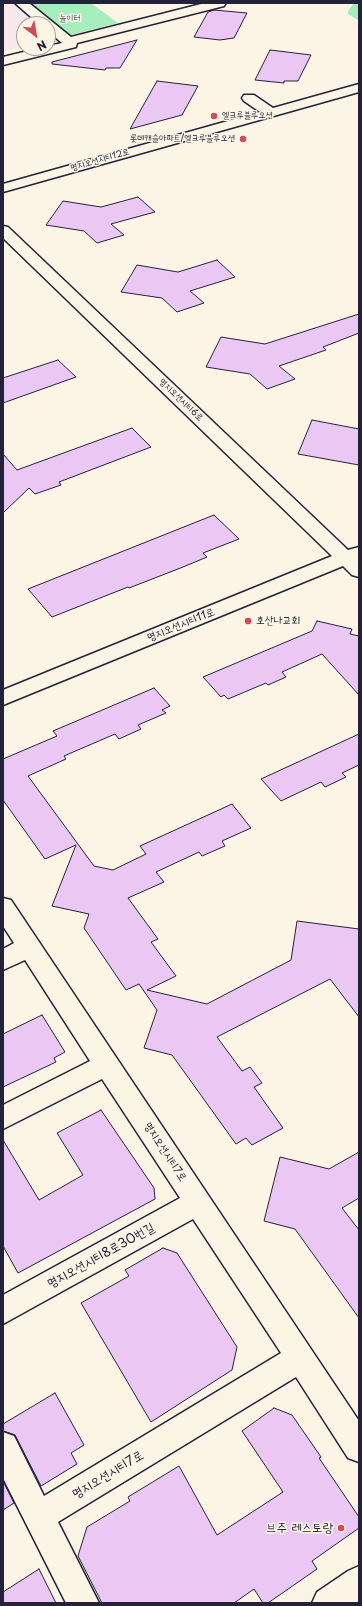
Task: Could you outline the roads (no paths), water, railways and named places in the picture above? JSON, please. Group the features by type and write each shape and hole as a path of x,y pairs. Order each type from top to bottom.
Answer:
{"street":[{"path":"20,3 37,16"},
{"path":"68,41 220,3"},
{"path":"3,61 72,44 56,31"},
{"name":"명지오션시티12로","path":"3,188 359,88"},
{"path":"249,98 271,113"},
{"name":"명지오션시티6로","path":"3,230 355,560"},
{"name":"명지오션시티11로","path":"3,698 355,560"},
{"name":"명지오션시티7로","path":"3,907 108,1064 359,1448"},
{"path":"3,960 29,947"},
{"path":"3,1118 108,1064"},
{"name":"명지오션시티8로30번길","path":"3,1310 198,1202"},
{"name":"명지오션시티7로","path":"38,1517 300,1358"},
{"path":"3,1447 82,1603"},
{"path":"328,1603 359,1582"}],"place":[{"name":"엘크루블루오션","path":"214,116"},
{"name":"롯데캐슬아파트/엘크루블루오션","path":"243,139"},
{"name":"호산나교회","path":"248,621"},
{"name":"브주 레스토랑","path":"341,1528"}],"park label":[{"name":"놀이터","path":"70,19"}]}
